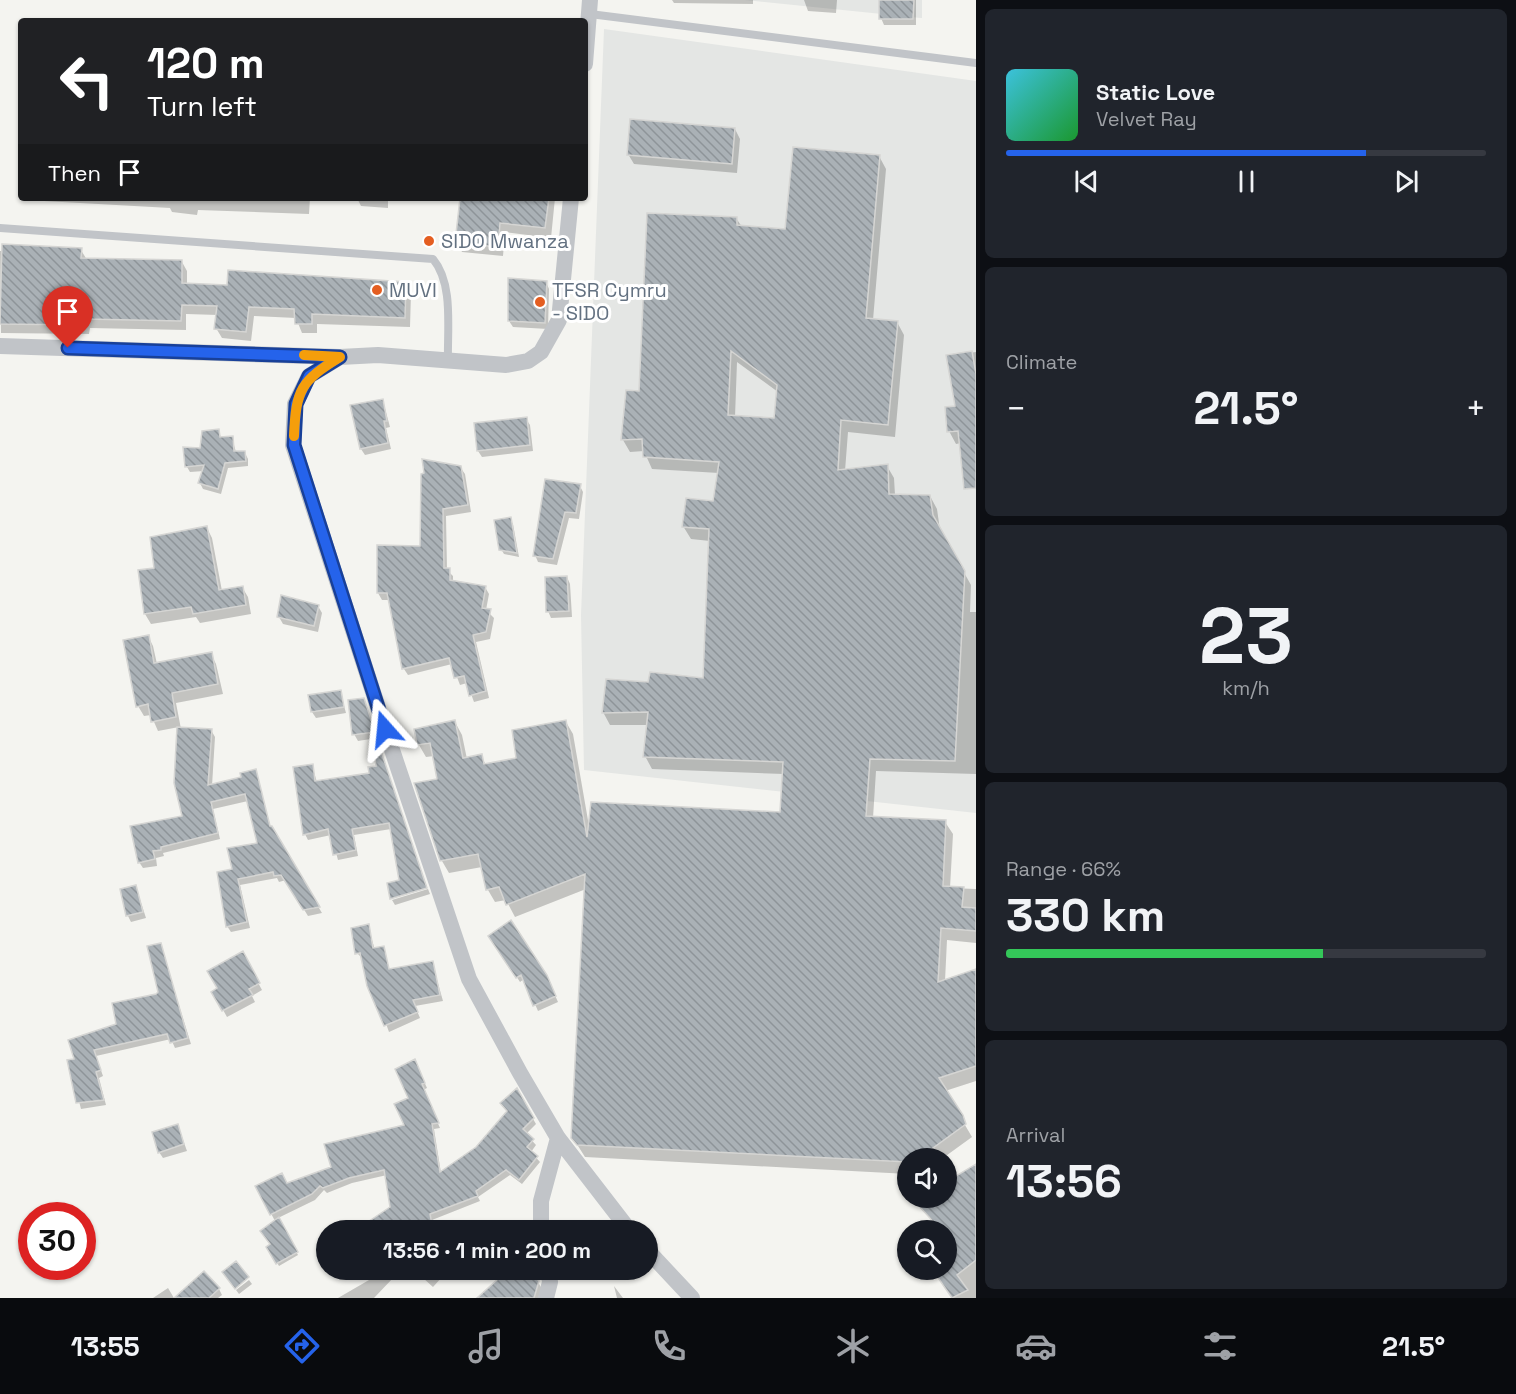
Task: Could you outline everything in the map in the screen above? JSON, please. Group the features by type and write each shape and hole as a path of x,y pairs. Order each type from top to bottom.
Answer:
{"street":[{"path":"588,30 590,7"},
{"path":"0,346 340,357 378,355 506,365 528,361 541,352 559,320 571,201"},
{"path":"340,357 309,376 296,404 294,445 381,718 469,979 558,1138 621,1220"},
{"path":"541,1220 541,1201 558,1138"},
{"path":"658,1262 692,1298"},
{"path":"546,1298 550,1280"}],"lane":[{"path":"590,7 976,63"},
{"path":"0,228 433,259 442,269 445,284 448,362"}],"shaded area":[{"path":"745,0 922,0 922,18 921,18"},
{"path":"604,29 976,81 976,813 584,770 581,615"}],"building":[{"path":"879,0 914,0 913,19 879,19"},
{"path":"630,119 735,128 732,164 627,155"},
{"path":"793,147 880,155 866,318 898,321 888,425 841,420 838,470 888,464 889,494 930,495 933,515 965,571 955,761 870,759 866,816 946,820 943,886 964,887 962,907 976,908 976,931 941,928 938,982 976,969 976,1066 939,1078 963,1115 966,1124 933,1148 897,1148 897,1161 577,1145 571,1138 585,874 506,905 499,887 486,890 478,854 440,861 414,783 437,779 430,743 417,745 414,729 455,720 463,758 482,754 484,764 516,758 512,730 566,720 587,837 591,802 780,812 783,762 643,757 648,712 602,713 606,679 648,682 650,672 703,678 709,529 682,527 686,498 713,501 719,462 643,457 642,439 621,440 626,390 639,391 647,213 737,217 737,225 785,229","holes":["731,351 777,385 774,418 728,415"]},
{"path":"460,201 549,201 545,228 500,223 498,247 455,243"},
{"path":"2,244 82,248 81,258 182,260 182,283 227,285 228,270 406,282 405,318 312,314 312,324 295,324 294,309 249,307 246,332 214,329 217,306 182,305 181,321 85,319 85,325 0,324"},
{"path":"508,278 547,281 545,323 508,321"},
{"path":"972,351 976,374 976,488 964,489 958,431 947,432 945,407 955,406 946,355"},
{"path":"383,399 388,443 360,449 350,405"},
{"path":"527,417 530,445 477,451 474,423"},
{"path":"219,429 220,437 233,436 234,451 245,451 246,461 225,463 218,489 198,483 204,465 185,467 183,447 200,448 202,431"},
{"path":"422,459 461,466 468,505 443,509 444,568 450,568 450,580 486,586 482,608 491,609 486,632 473,635 486,691 469,696 464,676 454,678 449,658 402,669 387,593 377,593 377,545 420,546 421,474 424,473"},
{"path":"545,479 581,484 576,513 565,512 553,559 533,556"},
{"path":"511,517 517,553 499,550 494,520"},
{"path":"207,526 219,590 243,586 246,605 193,614 191,607 144,614 138,570 154,568 150,537"},
{"path":"567,576 569,611 546,612 545,577"},
{"path":"281,595 319,605 314,626 277,617"},
{"path":"149,635 154,663 212,652 218,684 172,693 176,717 151,722 148,704 136,707 123,640"},
{"path":"341,690 344,707 311,712 308,695"},
{"path":"364,698 375,732 352,735 348,700"},
{"path":"177,727 212,729 208,785 241,777 240,773 256,769 270,826 320,907 303,910 281,875 274,876 273,872 238,879 247,922 226,927 217,872 232,869 227,848 257,843 245,794 211,802 218,833 161,847 161,850 153,851 155,859 138,863 130,826 182,816 174,783"},
{"path":"381,751 427,888 390,899 387,883 399,880 389,823 352,829 356,850 333,855 328,829 303,835 293,767 313,764 315,781 369,773 368,767 376,766 374,752"},
{"path":"136,885 143,912 126,916 120,889"},
{"path":"511,920 547,975 556,996 533,1006 521,975 516,978 488,936"},
{"path":"369,924 373,948 384,946 389,969 433,961 440,995 413,1000 418,1012 384,1026 367,986 360,953 355,954 351,928"},
{"path":"161,943 188,1038 170,1043 167,1034 94,1050 101,1070 96,1072 104,1100 76,1103 67,1060 74,1059 68,1040 116,1024 112,1003 158,992 147,946"},
{"path":"243,951 260,983 249,989 253,995 222,1011 211,992 217,988 207,971"},
{"path":"415,1059 425,1083 422,1084 439,1123 432,1124 440,1172 476,1147 507,1111 500,1103 517,1088 534,1118 523,1129 534,1139 527,1147 538,1156 519,1180 506,1170 476,1191 478,1196 430,1214 431,1220 371,1220 390,1207 384,1170 349,1178 323,1188 320,1186 312,1194 270,1215 255,1186 282,1173 287,1183 331,1167 324,1144 404,1125 394,1104 408,1098 395,1069"},
{"path":"178,1124 184,1144 158,1153 152,1132"},
{"path":"976,1164 976,1260 957,1275 957,1220 932,1220 921,1208 957,1208 957,1175"},
{"path":"279,1217 298,1252 276,1264 266,1247 270,1244 260,1231"},
{"path":"236,1261 249,1277 235,1289 222,1272"},
{"path":"204,1271 220,1288 209,1298 174,1298"},
{"path":"957,1275 968,1290 952,1298 940,1280 957,1280"},
{"path":"497,1280 539,1281 534,1298 477,1298"}],"slow traffic":[{"path":"294,436 296,404 309,376 340,357 304,355"}],"place":[{"name":"SIDO Mwanza","path":"429,241"},
{"name":"MUVI","path":"377,290"},
{"name":"TFSR Cymru - SIDO","path":"540,302"}],"route":[{"path":"68,348 340,357 309,376 296,404 294,445 385,729"}]}
